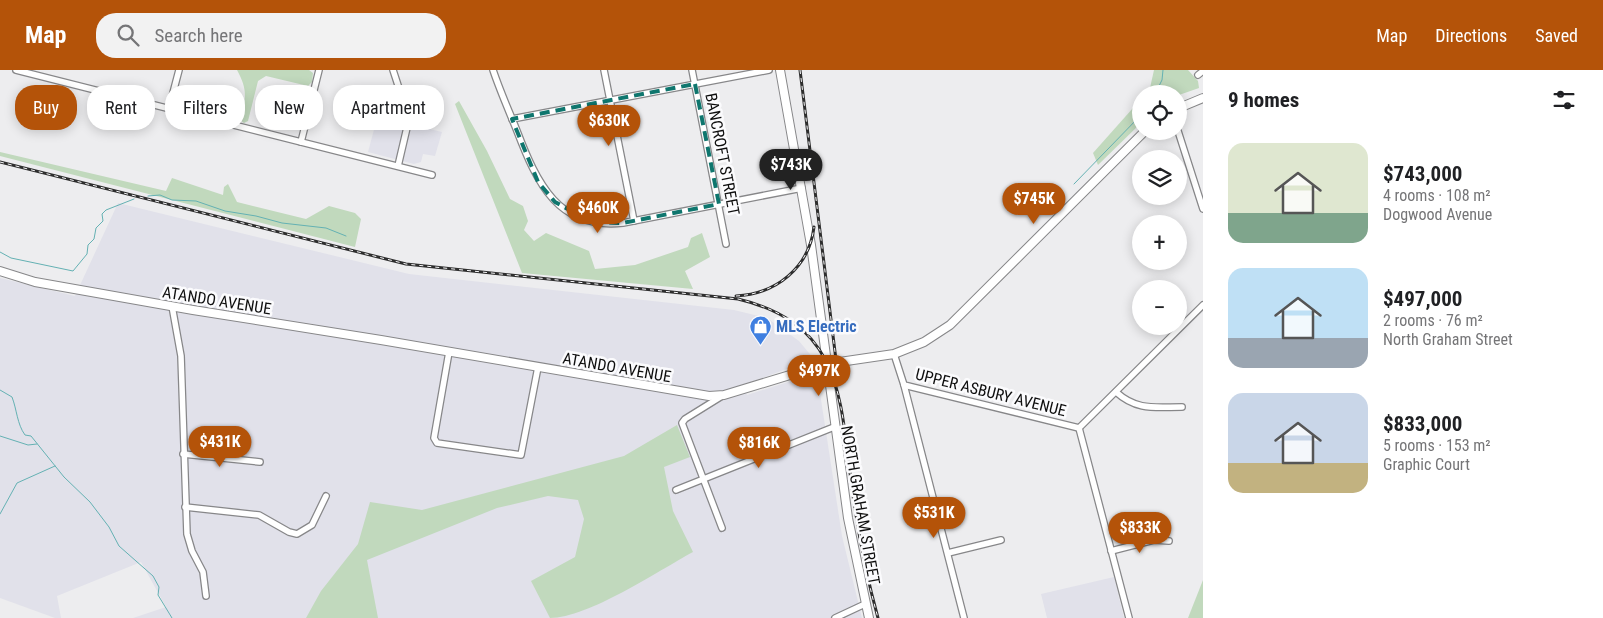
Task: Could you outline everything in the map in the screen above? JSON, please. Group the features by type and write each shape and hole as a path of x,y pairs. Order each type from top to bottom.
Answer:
{"main road":[{"name":"NORTH GRAHAM STREET","path":"780,70 802,188 848,518 868,618"},
{"path":"1187,105 1203,98"},
{"name":"ATANDO AVENUE","path":"0,271 35,282 172,306 709,396 724,395 826,364 894,354 924,342 950,325 1136,140"}],"street":[{"path":"16,70 165,107"},
{"path":"174,85 178,70"},
{"path":"301,142 319,70"},
{"path":"393,70 409,119 398,166"},
{"path":"493,70 538,182 564,210 592,222 612,224 634,221 802,188"},
{"path":"604,70 634,221"},
{"name":"BANCROFT STREET","path":"692,70 726,244"},
{"path":"512,119 769,70"},
{"path":"245,128 432,175"},
{"path":"1181,140 1203,209"},
{"name":"UPPER ASBURY AVENUE","path":"894,354 904,385 1079,428 1203,305"},
{"path":"172,306 181,356 185,507 189,543 204,572 206,596"},
{"path":"449,352 434,441 521,455 538,367"},
{"path":"904,385 964,618"},
{"path":"1116,392 1138,406 1182,407"},
{"path":"722,528 682,423 685,419 724,395"},
{"path":"676,490 834,427"},
{"path":"1079,428 1129,618"},
{"path":"183,454 260,462"},
{"path":"185,507 259,515 289,532 297,534 312,525 326,496"},
{"path":"948,553 1001,540"},
{"path":"1111,551 1154,540 1169,541"},
{"path":"835,618 865,604"}],"highlighted area":[{"path":"695,84 719,204 623,223 592,222 555,202 538,182 512,119"}],"shaded area":[{"path":"374,130 403,130 410,132 411,130 434,130 442,132 435,156 423,154 421,162 414,164 368,152"},
{"path":"118,203 409,274 734,310 767,318 799,341 814,359 743,385 747,395 807,376 813,376 818,380 842,536 862,618 133,618 166,607 141,562 57,596 61,618 55,618 0,598 0,278 75,296"},
{"path":"1114,577 1124,618 1047,618 1041,594"}],"green space":[{"path":"237,70 309,70 313,73 312,82 309,85 266,76 258,81 257,85 255,85 255,93 248,121 245,122 245,85"},
{"path":"1154,70 1188,70 1198,81 1199,88 1187,92 1187,85 1151,85"},
{"path":"459,101 487,151 510,199 523,206 528,221 524,230 534,241 546,233 589,251 595,269 635,265 688,247 691,238 702,233 710,257 685,271 693,289 522,273 455,104"},
{"path":"1132,109 1132,132 1098,165 1093,153"},
{"path":"0,152 166,191 172,178 223,195 224,187 228,184 237,202 306,219 329,206 355,213 361,219 355,247 0,156"},
{"path":"677,425 690,457 664,467 673,511 693,552 623,592 583,610 566,616 550,618 531,581 575,557 584,519 578,500 548,496 497,508 367,560 378,618 306,618 321,591 358,544 370,502 422,510 624,456"},
{"path":"1203,580 1203,618 1188,618"}],"waterway":[{"path":"1160,85 1163,70"},
{"path":"1074,184 1132,124"},
{"path":"148,196 160,195 172,200 196,201 225,211 282,223 326,228 346,236"},
{"path":"0,252 11,258 73,271 87,254 88,245 94,239 96,228 103,221 102,214 106,210 134,199"},
{"path":"0,390 12,397 22,431 25,435 31,436 64,477 90,502 109,527 119,546 153,576 159,587 158,595 172,618"},
{"path":"0,436 28,445 37,444"},
{"path":"0,514 17,483 55,466"}],"railway":[{"path":"800,70 838,376"},
{"path":"0,162 406,264 738,299 773,311 798,327 817,346 830,369 844,424 860,537 878,618"},
{"path":"736,296 764,290 788,276 805,255 811,242 814,227"}],"place":[{"name":"MLS Electric","path":"760,345"}]}
